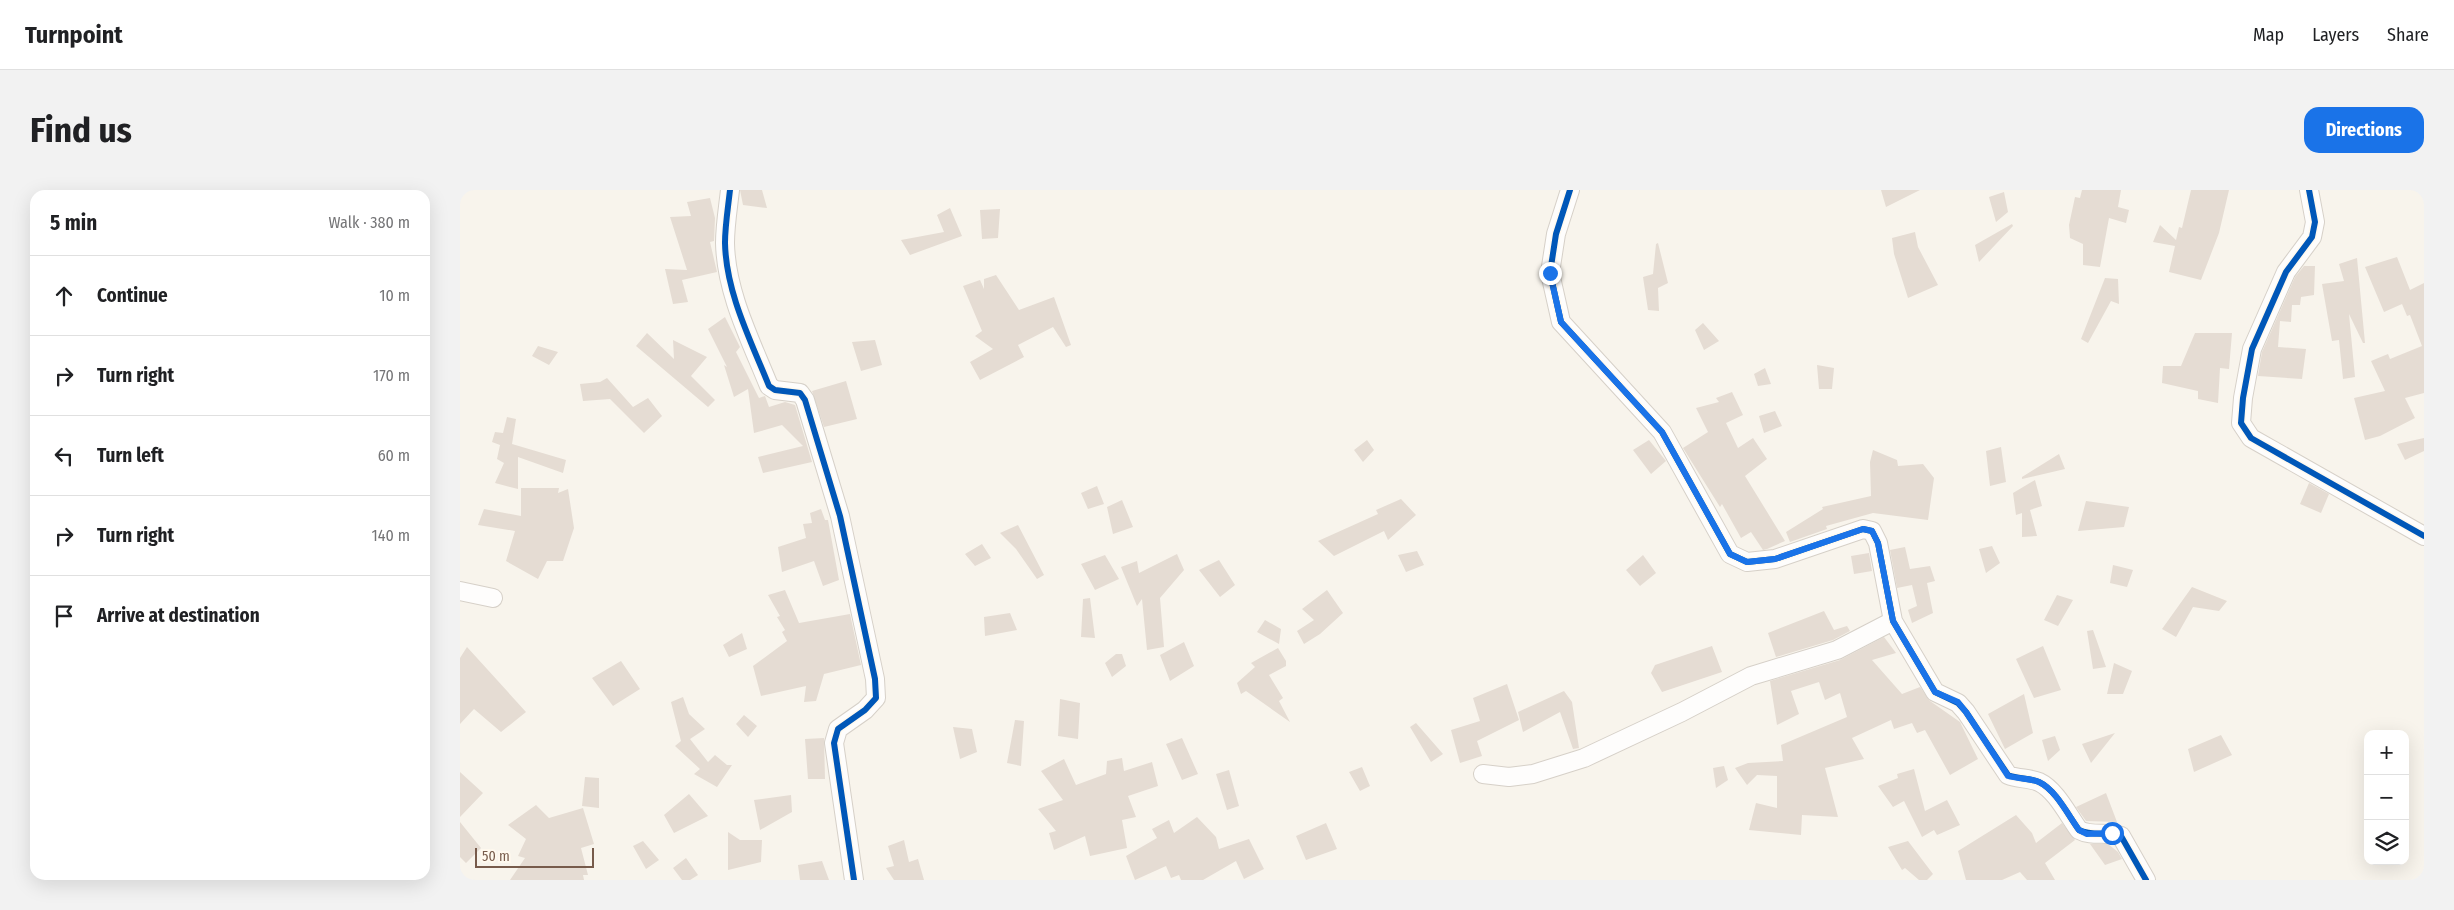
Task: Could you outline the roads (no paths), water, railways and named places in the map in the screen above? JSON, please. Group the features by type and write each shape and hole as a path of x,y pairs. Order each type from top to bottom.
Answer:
{"street":[{"path":"730,190 725,243 729,275 736,301 769,386 776,390 800,393 805,400 840,516 875,679 876,698 865,710 838,729 834,742 854,880"},
{"path":"1570,190 1556,234 1550,273 1561,322 1662,432 1730,554 1747,562 1775,559 1863,529 1872,531 1878,543 1893,621 1935,692 1958,702 2008,776 2020,780 2036,781 2046,786 2079,830 2087,834 2112,833 2121,836 2146,880"},
{"path":"2309,190 2314,222 2312,237 2286,272 2252,349 2243,398 2241,423 2251,438 2424,536"},
{"path":"460,591 493,598"},
{"path":"1483,774 1509,777 1533,774 1584,758 1682,712 1750,676 1837,650 1893,621"}]}
